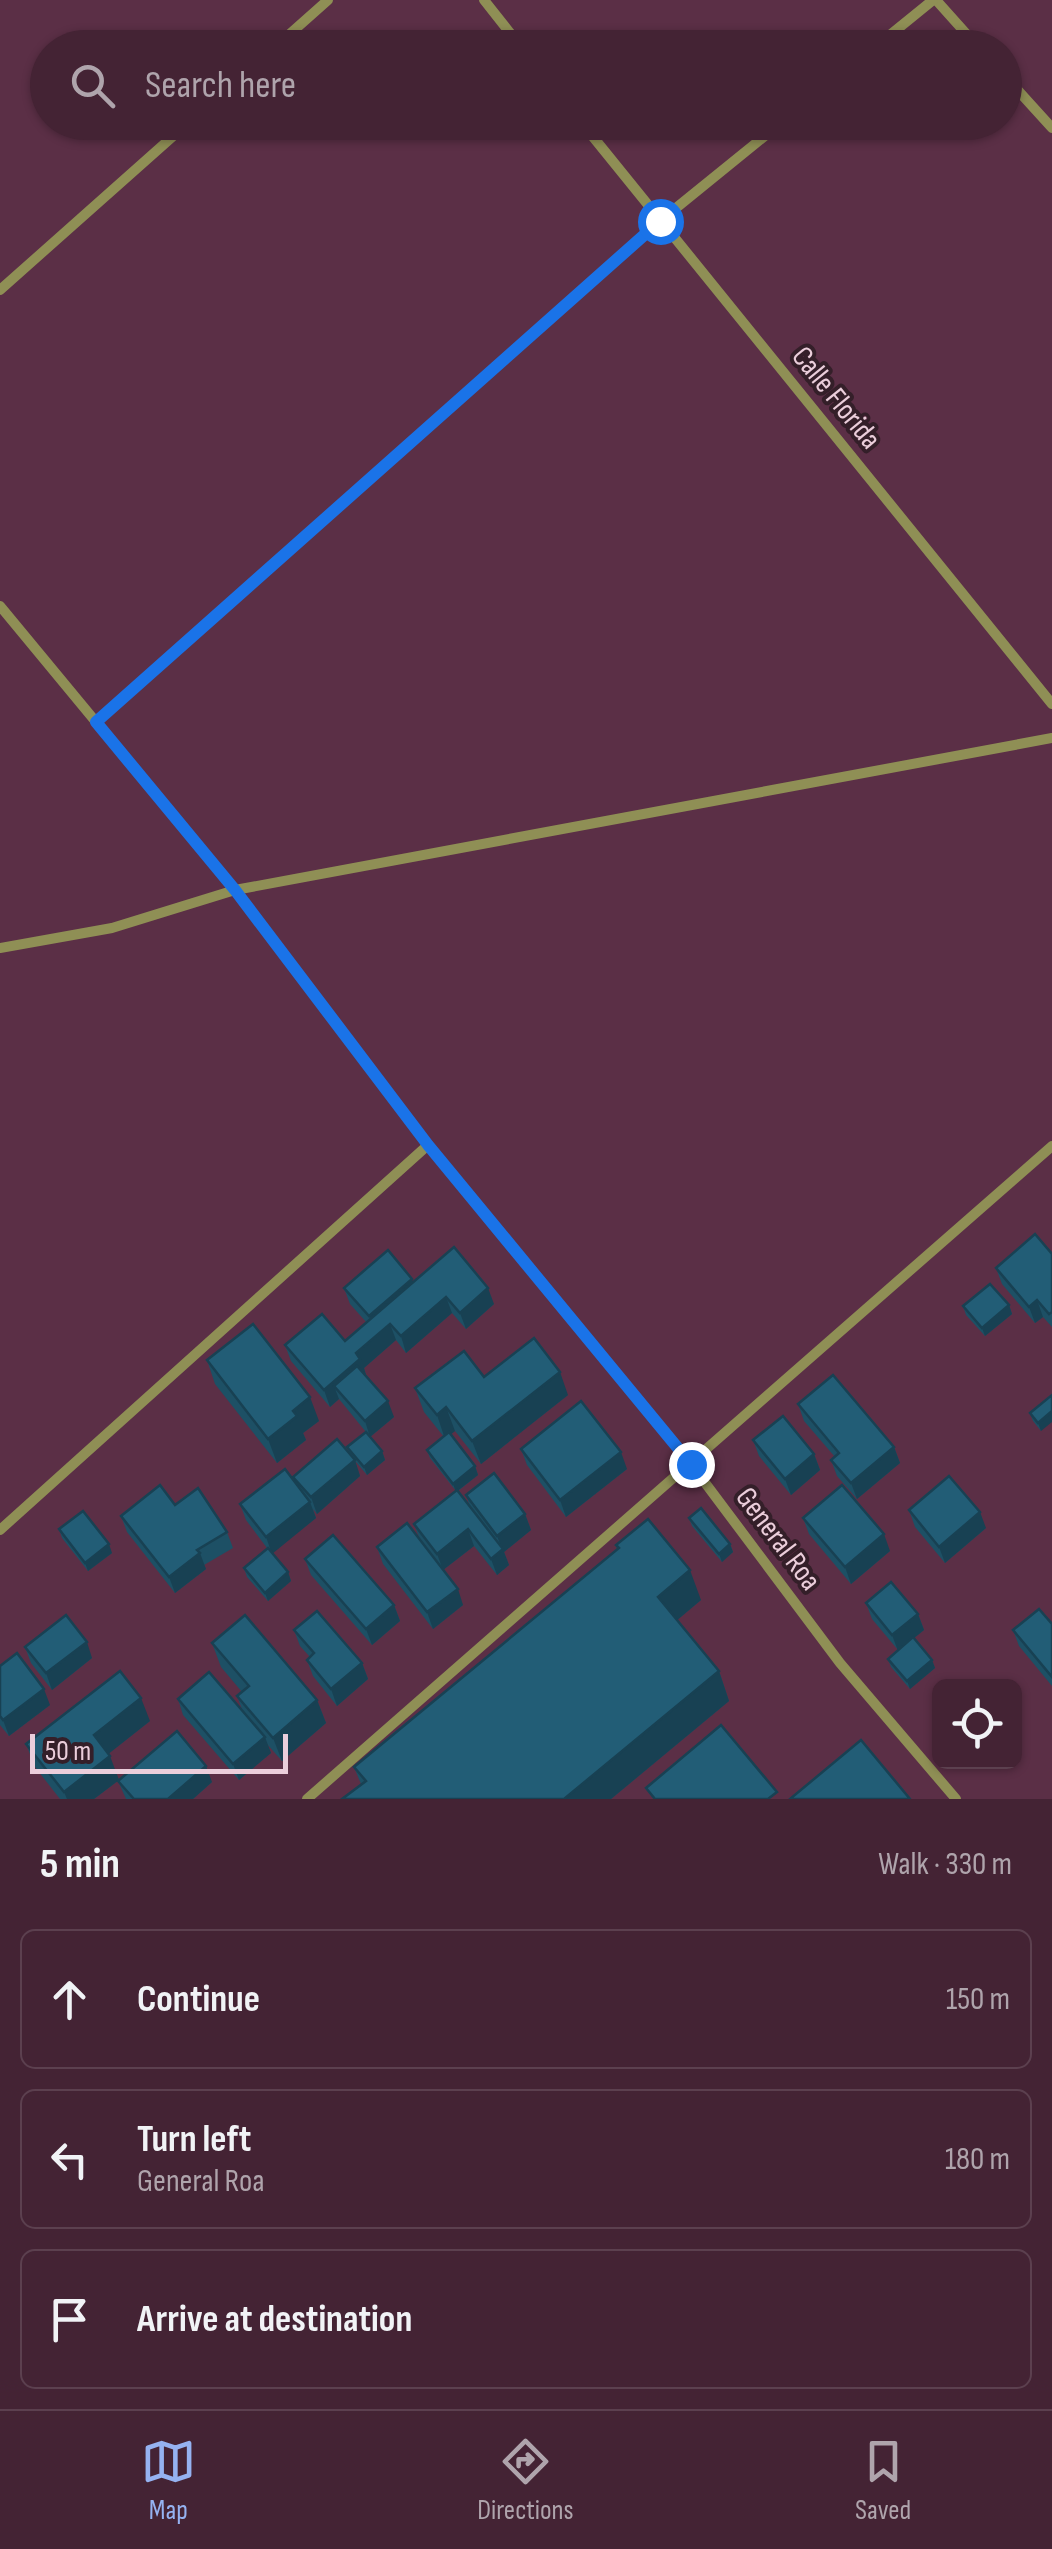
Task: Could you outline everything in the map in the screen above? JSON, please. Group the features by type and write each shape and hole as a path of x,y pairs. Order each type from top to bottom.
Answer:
{"street":[{"path":"294,30 328,0"},
{"path":"484,0 508,30"},
{"path":"896,30 934,0 962,30"},
{"path":"1022,95 1052,128"},
{"path":"0,290 169,140"},
{"name":"Calle Florida","path":"596,140 1052,704"},
{"path":"96,722 660,221 760,140"},
{"name":"General Roa","path":"0,606 235,890 428,1145 691,1464 840,1663 956,1799"},
{"path":"0,948 112,928 235,890 1052,738"},
{"path":"0,1530 428,1145"},
{"path":"307,1799 1052,1146"}],"building":[{"path":"1035,1234 1052,1254 1049,1314 1037,1300 1029,1307 996,1268"},
{"path":"454,1247 488,1288 460,1313 446,1297 401,1336 390,1324 356,1353 360,1359 324,1390 285,1345 322,1314 345,1341"},
{"path":"388,1250 412,1279 369,1316 344,1288"},
{"path":"990,1284 1009,1305 982,1328 963,1306"},
{"path":"253,1324 310,1397 293,1411 297,1416 268,1439 207,1360"},
{"path":"534,1338 560,1372 472,1441 446,1407 437,1415 415,1388 464,1351 484,1377"},
{"path":"357,1366 388,1401 365,1421 334,1386"},
{"path":"833,1375 894,1447 851,1483 831,1460 839,1453 798,1404"},
{"path":"1052,1395 1052,1411 1038,1423 1030,1413"},
{"path":"581,1401 621,1452 560,1500 521,1449"},
{"path":"783,1416 814,1454 785,1479 753,1440"},
{"path":"366,1432 382,1451 364,1467 347,1447"},
{"path":"449,1432 475,1466 453,1484 427,1450"},
{"path":"337,1439 355,1460 311,1497 293,1477"},
{"path":"285,1469 310,1502 266,1537 240,1504"},
{"path":"494,1473 525,1514 497,1536 466,1495"},
{"path":"949,1476 980,1512 939,1547 909,1510"},
{"path":"160,1485 175,1505 198,1488 227,1532 197,1550 200,1553 169,1577 121,1516"},
{"path":"842,1485 884,1534 845,1567 803,1518"},
{"path":"457,1490 503,1549 491,1559 468,1529 437,1554 414,1524"},
{"path":"701,1508 730,1544 719,1554 689,1518"},
{"path":"83,1511 109,1544 85,1563 59,1529"},
{"path":"648,1519 690,1570 658,1597 719,1671 564,1799 342,1799 366,1781 354,1767 619,1548 616,1545"},
{"path":"407,1523 458,1589 427,1612 377,1547"},
{"path":"333,1535 394,1605 366,1629 305,1559"},
{"path":"268,1548 288,1572 265,1593 244,1568"},
{"path":"891,1582 918,1614 892,1635 866,1603"},
{"path":"1039,1609 1052,1624 1052,1677 1013,1630"},
{"path":"317,1611 362,1663 331,1689 307,1660 314,1653 294,1630"},
{"path":"66,1615 87,1642 46,1673 25,1647"},
{"path":"245,1615 317,1700 273,1738 237,1696 249,1686 212,1643"},
{"path":"913,1637 932,1660 907,1681 888,1659"},
{"path":"17,1653 44,1689 3,1720 0,1666"},
{"path":"120,1671 141,1698 94,1735 110,1756 64,1792 26,1744"},
{"path":"209,1672 265,1737 233,1764 178,1699"},
{"path":"721,1725 777,1792 768,1799 655,1799 646,1788"},
{"path":"177,1731 206,1766 168,1799 134,1799 118,1781"},
{"path":"861,1740 910,1799 790,1799"}],"route":[{"path":"660,221 96,722 235,890 428,1145 691,1464"}]}
